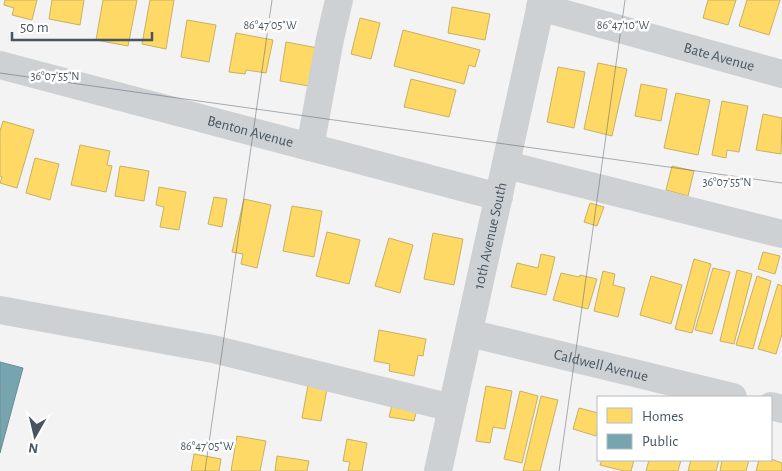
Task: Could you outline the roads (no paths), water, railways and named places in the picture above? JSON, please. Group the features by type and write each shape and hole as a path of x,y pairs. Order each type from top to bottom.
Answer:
{"street":[{"path":"310,147 339,0"},
{"name":"Bate Avenue","path":"541,4 782,74"},
{"name":"10th Avenue South","path":"438,471 541,4"},
{"name":"Benton Avenue","path":"0,65 499,197"},
{"path":"506,165 782,234"},
{"path":"0,310 213,349 452,408"},
{"name":"Caldwell Avenue","path":"469,333 729,396"}]}
